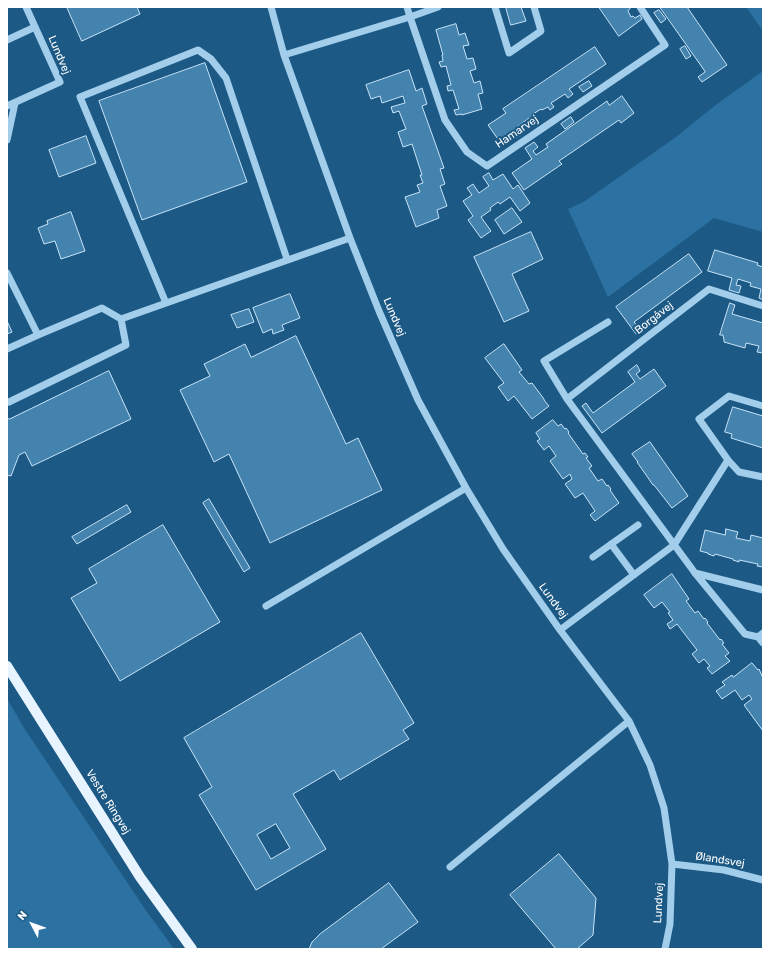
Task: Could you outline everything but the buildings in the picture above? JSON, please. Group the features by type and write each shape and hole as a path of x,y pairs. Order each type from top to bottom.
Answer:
{"main road":[{"name":"Vestre Ringvej","path":"7,666 140,877 192,949"}],"street":[{"name":"Lundvej","path":"7,106 60,82 26,7"},
{"name":"Lundvej","path":"271,7 284,55 350,238 379,311 418,400 466,488 503,549 560,630 629,721 650,765 664,808 672,864 670,924 665,949"},
{"name":"Hamarvej","path":"407,7 446,120 467,152 487,166 665,45 640,7"},
{"path":"284,55 410,17 438,7"},
{"path":"495,7 509,53 541,31 534,7"},
{"name":"Lundvej","path":"7,40 35,27"},
{"path":"166,303 80,97 198,50 211,59 226,78 288,260"},
{"path":"7,140 15,103"},
{"path":"121,319 350,238"},
{"path":"7,273 38,335"},
{"name":"Borgåvej","path":"567,399 709,289 763,306"},
{"path":"7,349 102,308 121,319 126,345 9,402"},
{"path":"608,322 544,361 567,399 694,573 745,634 761,635 763,643"},
{"path":"763,406 729,396 699,419 728,460 739,472 763,477"},
{"path":"560,630 674,545 728,460"},
{"path":"266,606 466,488"},
{"path":"593,557 638,524"},
{"path":"611,544 634,575"},
{"path":"694,573 763,590"},
{"path":"450,867 629,721"},
{"name":"Ølandsvej","path":"672,864 724,870 763,880"}],"shaded area":[{"path":"746,7 763,7 763,31"},
{"path":"763,71 763,232 714,218 608,297 568,209 585,201 676,137 717,104"},
{"path":"7,698 24,728 147,912 174,949 7,949"}]}
